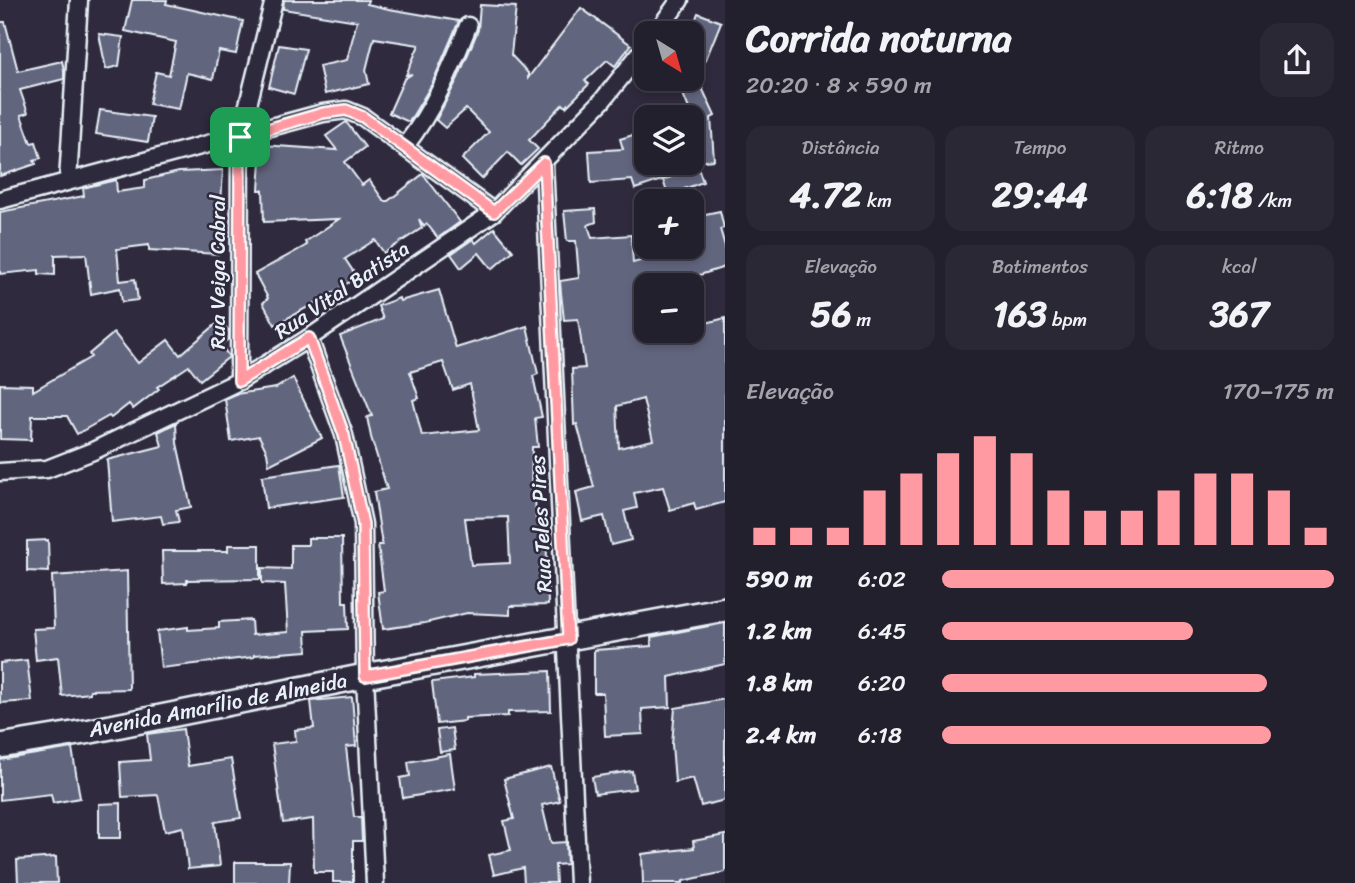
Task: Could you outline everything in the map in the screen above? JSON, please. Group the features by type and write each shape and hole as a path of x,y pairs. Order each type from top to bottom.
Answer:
{"street":[{"path":"68,181 79,0"},
{"name":"Rua Veiga Cabral","path":"239,381 240,137 274,0"},
{"path":"665,21 680,0"},
{"path":"405,146 422,125 444,85 468,26"},
{"name":"Rua Vital Batista","path":"0,472 47,469 93,451 239,381 309,338 494,212 544,163 634,61"},
{"path":"0,200 323,113 346,110 363,117 494,212"},
{"name":"Rua Teles Pires","path":"544,163 578,883"},
{"path":"309,338 344,435 363,524 365,676 375,883"},
{"name":"Avenida Amarílio de Almeida","path":"0,746 91,731 365,676 725,609"}],"building":[{"path":"132,0 167,0 166,4 243,21 236,54 219,51 213,79 187,73 179,109 149,104 156,72 169,75 176,42 125,31"},
{"path":"284,0 368,0 367,4 459,21 432,84 409,122 389,113 404,79 412,74 406,75 419,45 374,38 366,70 369,84 325,94 319,66 347,60 357,21 283,9"},
{"path":"480,5 516,7 511,55 528,73 528,78 581,8 631,45 615,66 607,60 585,81 589,84 566,107 563,104 529,140 538,149 521,165 508,152 482,179 462,159 489,132 466,109 445,128 436,120 458,78 478,30"},
{"path":"698,13 721,22 704,64 704,21 695,21"},
{"path":"0,22 5,22 18,71 62,61 64,79 20,90 28,113 21,115 31,143 36,142 41,158 34,160 36,164 0,176"},
{"path":"99,34 123,37 119,66 106,69"},
{"path":"279,45 306,49 294,94 269,87"},
{"path":"682,91 704,91 715,116 711,118 714,160 704,161 704,105 687,105"},
{"path":"100,110 152,117 148,142 96,134"},
{"path":"346,122 365,147 345,162 362,185 369,180 384,201 388,201 423,174 460,222 438,238 427,224 424,226 419,219 422,228 384,253 375,240 345,259 357,277 331,294 334,300 318,308 315,303 275,325 263,303 268,298 255,274 307,245 305,242 339,219 264,222 263,190 259,190 262,145 337,150 326,136"},
{"path":"634,135 634,175 664,175 665,179 635,189 632,180 591,183 589,151 623,149 620,139"},
{"path":"223,170 218,254 149,250 149,245 117,249 120,281 135,279 138,300 122,302 120,288 91,294 86,254 55,255 55,275 39,274 39,270 0,274 0,212 84,196 83,188 116,180 117,192 145,188 145,180 179,172"},
{"path":"676,175 701,175 703,182 684,189 666,189 663,180"},
{"path":"595,209 596,222 588,225 592,238 631,235 633,263 648,259 704,259 704,214 720,211 724,228 720,229 725,246 725,267 704,274 634,273 634,343 704,343 704,324 725,318 725,502 696,510 694,503 670,510 663,487 634,493 637,508 624,511 631,540 611,545 604,516 582,521 576,492 594,487 577,424 574,425 572,369 585,368 578,319 564,320 560,281 579,278 576,241 567,241 564,211","holes":["643,399 653,440 619,448 617,406"]},
{"path":"494,228 513,251 492,269 479,253 461,268 451,254 473,239 476,243"},
{"path":"439,290 456,348 527,326 538,374 533,376 542,417 535,418 538,447 532,447 531,494 535,494 536,519 546,519 548,605 510,606 510,615 467,613 383,629 378,592 384,591 378,545 382,545 374,492 387,489 371,437 367,417 372,416 340,336 383,319 378,306 399,298 400,301","holes":["443,362 453,390 470,384 479,430 422,436 413,400 419,398 410,372","508,517 510,563 471,565 465,518"]},
{"path":"220,321 229,331 229,339 221,344 229,357 200,380 189,366 157,387 159,389 133,409 129,404 111,418 109,416 77,434 67,416 32,416 31,440 0,439 0,384 33,385 33,391 91,357 89,354 114,333 138,363 168,340 180,355"},
{"path":"293,378 322,438 269,465 267,452 259,436 231,441 225,399 236,394 276,388"},
{"path":"176,423 177,443 191,507 176,510 179,522 163,524 161,516 112,522 107,460 162,446 158,432"},
{"path":"339,465 344,497 266,508 262,476"},
{"path":"308,538 342,538 343,602 347,602 348,629 306,631 307,651 254,655 161,668 157,631 188,627 188,630 219,628 219,622 251,620 252,635 288,632 285,584 262,583 262,568 291,569 291,545 308,545"},
{"path":"48,540 49,572 27,571 27,541"},
{"path":"228,545 260,545 260,579 187,580 187,583 163,584 162,551 228,551"},
{"path":"127,571 129,689 90,690 90,693 62,696 58,657 36,660 33,629 54,628 52,576"},
{"path":"725,623 725,664 669,677 670,707 642,709 643,734 605,736 603,693 594,693 594,650 652,646 651,637"},
{"path":"27,660 32,701 0,703 0,663"},
{"path":"550,671 551,711 508,712 508,716 465,718 465,721 437,724 432,682 474,677 474,674"},
{"path":"352,697 356,746 346,747 354,817 361,817 362,841 353,841 353,882 333,882 333,872 314,872 313,819 283,823 272,744 296,741 295,730 314,728 311,701"},
{"path":"725,699 725,800 701,806 693,778 675,782 672,744 675,708"},
{"path":"452,728 455,750 440,752 437,730"},
{"path":"183,729 188,766 231,759 241,818 215,822 220,866 188,869 183,827 165,831 158,795 122,797 120,762 150,760 147,734"},
{"path":"72,748 80,798 53,803 51,794 0,800 0,760"},
{"path":"450,754 455,789 403,798 400,778 410,776 408,762"},
{"path":"551,767 560,801 542,805 551,843 566,842 567,864 555,865 556,883 524,883 523,868 494,875 489,855 511,850 504,821 514,819 504,779"},
{"path":"632,771 635,789 595,794 592,777"},
{"path":"121,803 121,838 99,838 99,804"},
{"path":"725,835 725,872 683,883 643,883 642,854 694,848 693,841"},
{"path":"56,857 57,883 18,883 17,860"},
{"path":"235,862 290,862 289,883 235,883"}],"route":[{"path":"346,110 363,117 494,212 544,163 568,639 365,676 363,524 344,435 309,338 239,381 240,137 323,113 346,110"}]}
